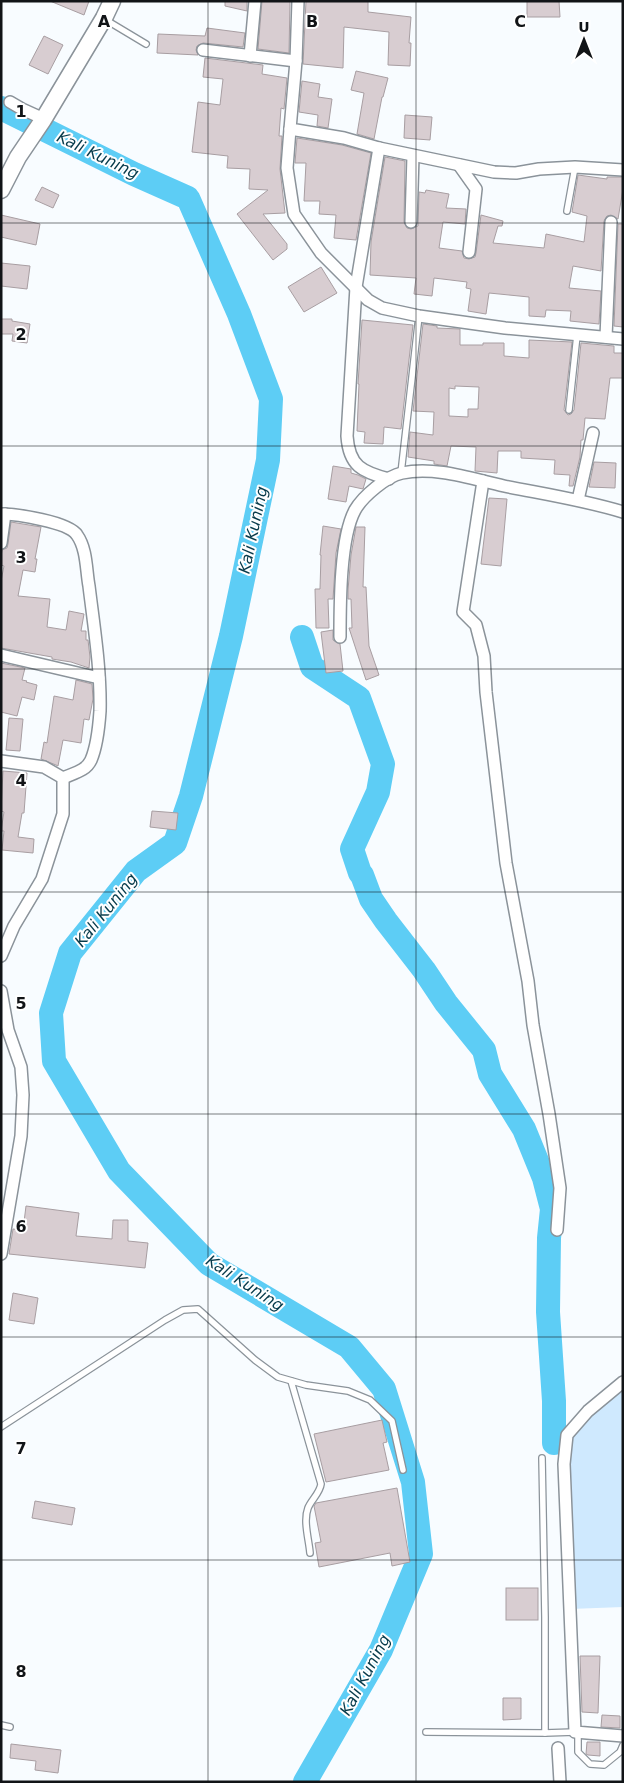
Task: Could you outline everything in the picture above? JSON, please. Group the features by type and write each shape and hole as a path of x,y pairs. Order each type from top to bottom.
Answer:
{"street":[{"path":"1,190 18,157 44,119 104,18 112,1"},
{"path":"250,56 255,1"},
{"path":"298,1 296,61 287,168 294,214 321,253 368,300 382,308 419,316 505,328 623,339"},
{"path":"204,50 296,61"},
{"path":"10,102 44,119"},
{"path":"290,129 344,138 413,156 494,172 516,173 539,169 574,167 623,170"},
{"path":"379,148 356,287 347,436 348,451 354,464 374,475 389,479"},
{"path":"411,222 413,156"},
{"path":"459,165 476,189 469,252"},
{"path":"606,337 611,222"},
{"path":"578,500 593,432"},
{"path":"340,638 341,594 348,528 355,510 367,494 401,473 437,472 578,500 623,512"},
{"path":"483,481 463,612 476,625 484,656 486,692 506,863 528,982 533,1025 560,1188 557,1230"},
{"path":"1,543 3,514 34,518 66,526 76,533 83,547 95,628 100,713 95,747 86,768 63,778"},
{"path":"1,655 99,678"},
{"path":"1,761 44,767 63,778"},
{"path":"1,956 14,926 42,879 63,814 63,778"},
{"path":"1,991 8,1030 21,1067 23,1095 21,1136 1,1254"},
{"path":"623,1382 588,1411 568,1435 564,1464 576,1732 623,1736"},
{"path":"558,1748 560,1782"}],"lane":[{"path":"104,18 146,44"},
{"path":"568,212 574,167"},
{"path":"401,473 419,316"},
{"path":"569,410 577,335"},
{"path":"1,1427 165,1320 183,1310 198,1309 255,1360 278,1376 306,1385 348,1391 370,1400 392,1421 403,1470"},
{"path":"291,1381 321,1484 308,1508 306,1517 310,1553"},
{"path":"542,1458 545,1732"},
{"path":"1,1725 10,1726"},
{"path":"426,1732 576,1732 578,1752 590,1764 604,1765 620,1752 623,1745"}],"shaded area":[{"path":"623,1387 623,1607 570,1609 567,1435"}],"building":[{"path":"50,1 89,1 84,15"},
{"path":"225,1 247,1 247,11 225,6"},
{"path":"262,1 290,1 289,53 258,49"},
{"path":"306,1 368,1 368,12 411,17 410,66 388,65 389,32 344,27 343,68 303,64"},
{"path":"527,1 559,1 560,17 527,17"},
{"path":"207,28 245,33 243,47 203,43 197,46 198,55 157,53 158,34 205,36"},
{"path":"44,36 63,45 48,74 29,65"},
{"path":"205,58 263,65 262,74 287,78 284,109 281,108 279,136 282,136 280,169 285,213 263,214 287,244 287,249 273,260 237,214 268,190 249,189 250,169 227,168 228,156 192,152 198,102 220,105 223,79 203,77"},
{"path":"356,71 388,78 382,97 374,139 357,134 364,93 351,90"},
{"path":"302,81 320,84 318,97 332,99 328,128 317,126 318,115 299,112"},
{"path":"405,115 432,117 430,140 404,138"},
{"path":"297,138 342,145 371,153 356,240 334,238 336,215 319,214 320,201 304,201 306,163 295,163"},
{"path":"385,157 405,161 404,222 407,228 411,229 418,226 419,192 425,193 426,190 449,194 446,208 466,209 465,224 443,222 439,248 462,251 464,258 469,259 475,257 481,215 503,221 502,226 498,226 493,243 544,248 546,234 584,242 587,216 572,212 578,175 607,179 607,177 623,177 618,219 611,215 607,216 604,221 601,271 573,266 569,288 601,291 599,324 570,321 571,311 546,310 545,317 529,316 529,297 489,293 486,314 468,311 471,289 466,288 467,282 434,278 432,296 414,294 416,278 370,275 371,242"},
{"path":"42,187 59,195 53,208 35,200"},
{"path":"1,215 40,224 36,245 1,237"},
{"path":"618,224 623,224 623,327 614,326"},
{"path":"1,263 30,266 27,289 1,286"},
{"path":"321,267 337,293 304,312 288,287"},
{"path":"1,319 12,319 12,321 30,324 27,343 12,341 13,334 1,334"},
{"path":"362,320 413,325 401,429 384,427 383,444 364,443 365,432 357,431"},
{"path":"423,324 437,326 437,328 460,329 460,345 504,343 504,356 529,358 529,340 572,342 564,410 568,415 574,410 581,343 614,346 614,353 623,353 623,378 610,378 605,419 585,418 580,457 573,486 569,486 570,475 554,474 555,460 521,458 521,451 498,451 497,473 475,471 476,447 451,446 447,466 434,464 434,461 408,457 410,432 433,435 434,412 413,411","holes":["455,386 479,387 478,409 468,409 468,417 449,416 449,388 455,389"]},
{"path":"594,462 616,463 615,488 589,487"},
{"path":"333,466 351,469 351,473 366,479 363,489 349,486 346,502 328,499"},
{"path":"489,498 507,499 501,566 481,564"},
{"path":"11,522 41,527 35,559 37,559 35,572 23,570 18,596 50,599 47,627 66,630 69,611 84,614 81,631 86,631 86,640 88,640 89,668 71,662 52,659 52,657 1,648 1,581 4,566 1,565 1,557 2,550 7,548"},
{"path":"323,526 341,529 336,553 333,599 328,599 329,628 316,628 315,589 320,589 320,555"},
{"path":"356,527 365,527 363,587 366,587 369,646 379,675 366,680 349,628 352,628 351,599 348,599 348,590"},
{"path":"333,630 333,640 340,644 343,671 326,673 321,632"},
{"path":"1,663 25,668 22,680 37,685 34,700 22,697 17,716 1,712"},
{"path":"76,680 92,684 93,699 89,720 84,719 81,743 63,740 58,766 41,759 44,742 47,743 54,696 73,700"},
{"path":"9,718 23,719 20,751 6,750"},
{"path":"3,771 27,773 24,813 22,813 18,837 34,839 33,853 2,850 4,831 1,831 4,812 1,811"},
{"path":"152,811 178,813 176,830 150,827"},
{"path":"26,1206 79,1213 76,1236 112,1239 113,1220 128,1220 128,1241 148,1243 145,1268 9,1254 13,1229 23,1230"},
{"path":"13,1293 38,1298 34,1324 9,1320"},
{"path":"382,1420 387,1442 383,1443 389,1470 326,1482 314,1434"},
{"path":"397,1488 410,1562 392,1566 390,1553 319,1567 315,1543 321,1542 314,1506 316,1503"},
{"path":"35,1501 75,1508 72,1525 32,1518"},
{"path":"506,1588 538,1588 538,1620 506,1620"},
{"path":"580,1656 600,1656 598,1713 582,1712"},
{"path":"503,1698 521,1698 521,1719 503,1720"},
{"path":"602,1715 620,1716 620,1728 601,1727"},
{"path":"587,1742 600,1742 600,1756 586,1754"},
{"path":"11,1744 61,1750 58,1773 35,1770 36,1761 10,1758"}],"waterway":[{"name":"Kali Kuning","path":"1,108 134,174 188,198 239,314 271,399 268,460 231,636 191,796 175,843 136,871 70,953 51,1013 54,1061 119,1171 209,1264 349,1347 384,1389 413,1482 421,1554 381,1650 305,1782"},
{"path":"302,637 312,667 359,698 383,764 378,792 352,849 371,899 446,1003 484,1050 490,1074 524,1129 544,1178 552,1209 549,1238 548,1312 554,1401 554,1443"}]}
